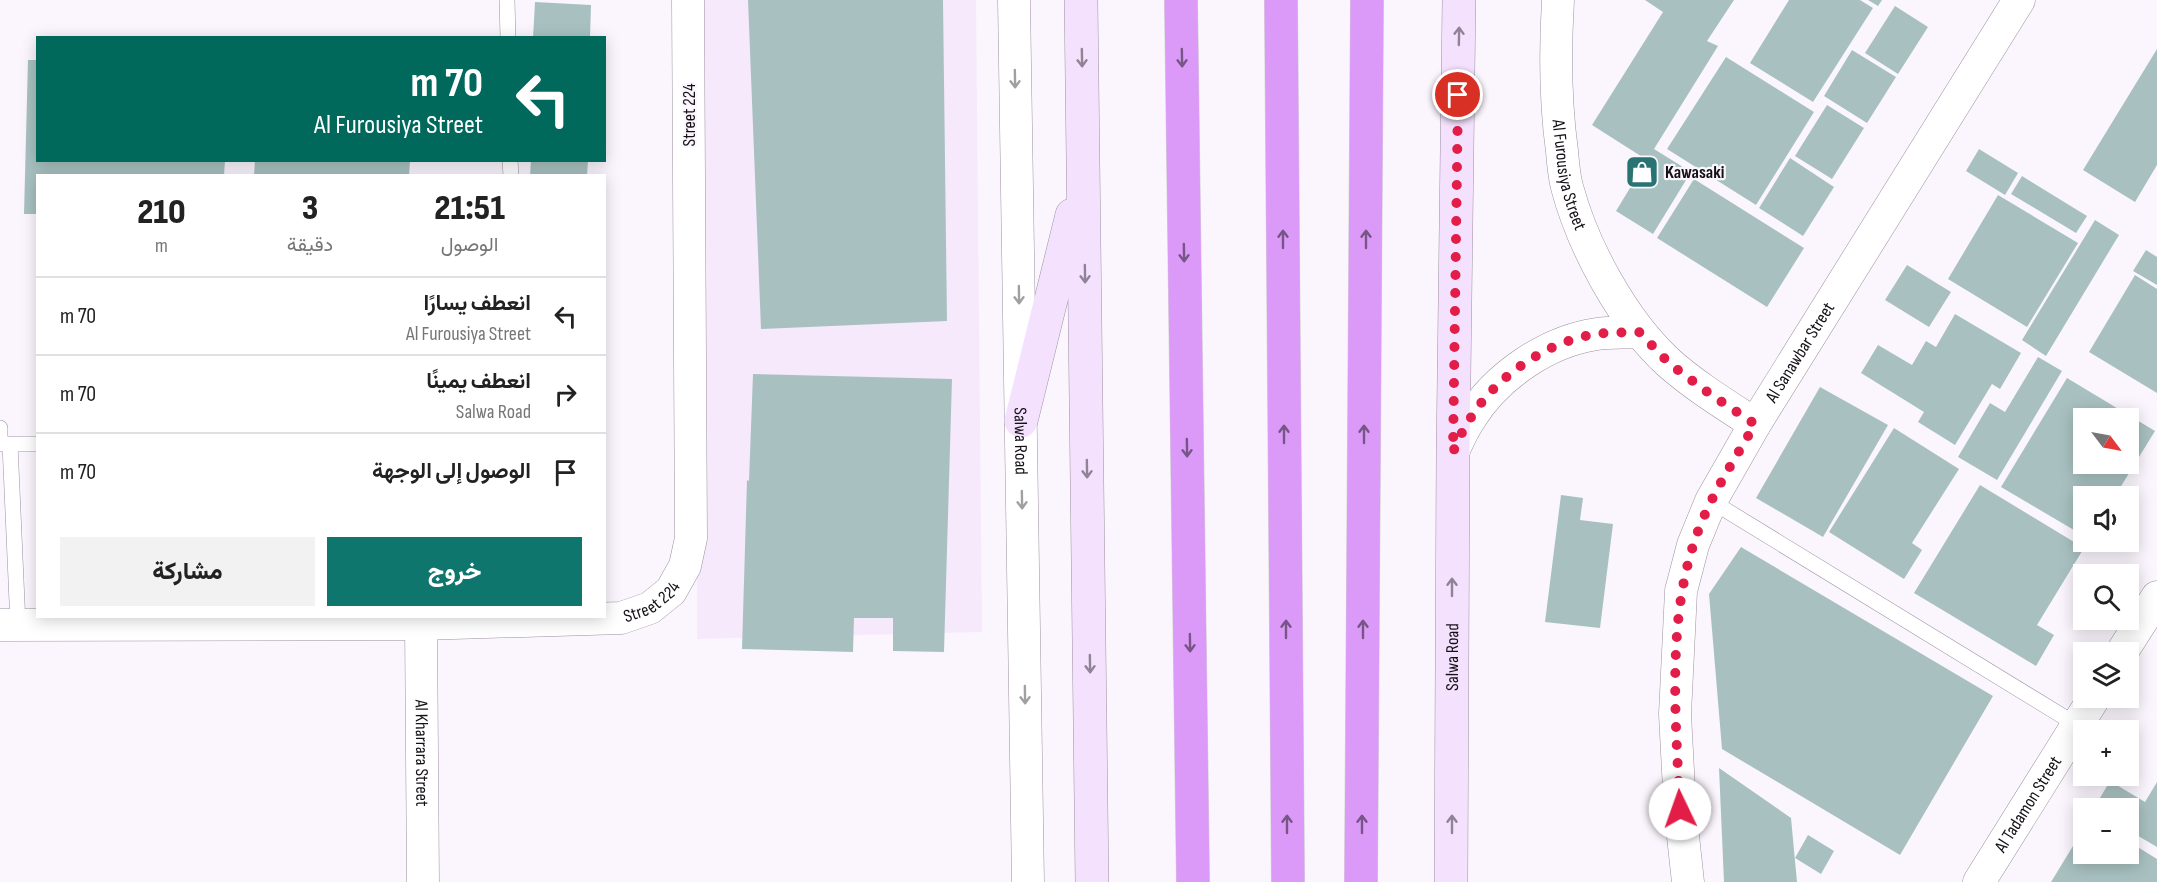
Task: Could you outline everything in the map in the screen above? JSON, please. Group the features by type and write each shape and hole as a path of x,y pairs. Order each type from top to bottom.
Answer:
{"highway":[{"path":"1181,0 1193,882"},
{"path":"1281,0 1288,882"},
{"path":"1361,882 1367,0"}],"main road":[{"path":"1082,0 1092,882"},
{"name":"Salwa Road","path":"1451,882 1453,452 1459,0"},
{"path":"1021,421 1083,169"}],"street":[{"name":"Street 224","path":"9,625 421,624 621,618 651,608 671,591 685,566 691,538 688,0"},
{"name":"Salwa Road","path":"1014,0 1028,882"},
{"name":"Al Furousiya Street","path":"1558,0 1557,118 1567,186 1593,260 1639,332 1670,364 1755,424"},
{"name":"Al Sanawbar Street","path":"1688,882 1680,809 1675,714 1681,591 1693,545 1711,501 1755,424 2019,0"},
{"path":"1453,452 1477,410 1495,387 1525,363 1559,345 1597,334 1639,332"},
{"path":"2128,642 2157,597"},
{"name":"Al Kharrara Street","path":"421,624 423,882"},
{"name":"Al Tadamon Street","path":"1979,882 2073,731"}],"lane":[{"path":"507,0 508,36"},
{"path":"0,428 3,444 9,625"},
{"path":"3,444 36,444"},
{"path":"1711,501 2073,723"}],"shaded area":[{"path":"699,0 976,0 982,632 697,639"}],"building":[{"path":"748,0 943,0 947,321 761,329"},
{"path":"1645,0 1734,0 1707,41 1718,46 1654,149 1691,172 1653,234 1616,211 1647,160 1592,125 1663,12"},
{"path":"1789,0 1860,0 1873,8 1813,102 1750,63"},
{"path":"1868,0 1882,0 1878,6"},
{"path":"535,2 591,5 590,36 533,36"},
{"path":"1895,6 1928,27 1898,74 1865,53"},
{"path":"2157,49 2157,165 2135,202 2083,170"},
{"path":"1852,50 1896,77 1867,123 1824,96"},
{"path":"1726,57 1814,112 1756,205 1667,149"},
{"path":"28,60 36,60 36,162 225,162 224,174 36,174 36,214 24,214"},
{"path":"1827,105 1864,128 1832,179 1795,156"},
{"path":"1979,149 2018,173 2005,195 1966,171"},
{"path":"1790,158 1834,187 1803,236 1759,208"},
{"path":"255,162 410,162 409,174 254,174"},
{"path":"531,162 588,162 587,174 530,174"},
{"path":"2022,176 2087,216 2076,233 2011,194"},
{"path":"1694,179 1804,248 1767,307 1657,238"},
{"path":"1998,195 2078,243 2027,327 1948,279"},
{"path":"2095,220 2119,235 2046,356 2022,340"},
{"path":"2146,250 2157,257 2157,285 2133,271"},
{"path":"1907,265 1951,292 1929,327 1885,300"},
{"path":"2135,275 2157,289 2157,393 2089,352"},
{"path":"1955,314 2021,353 2000,389 1992,384 1955,445 1918,422 1924,412 1861,373 1878,345 1912,365 1926,341 1936,347"},
{"path":"2038,357 2062,371 1997,480 1958,457 1990,403 2005,412"},
{"path":"753,374 952,379 944,652 893,651 893,618 854,618 853,652 742,649"},
{"path":"2067,378 2117,408 2073,408 2073,474 2129,474 2121,486 2073,486 2073,530 2001,487"},
{"path":"1820,387 1888,425 1823,537 1756,498"},
{"path":"2139,421 2155,431 2139,457"},
{"path":"1894,428 1959,469 1912,543 1922,550 1904,579 1829,532"},
{"path":"1980,485 2073,541 2073,552 2082,552 2037,625 2054,635 2036,666 1914,593"},
{"path":"1561,495 1583,498 1580,520 1613,524 1600,628 1545,622"},
{"path":"1741,547 1993,696 1900,855 1722,749 1709,594"},
{"path":"1719,768 1791,818 1797,882 1724,882"},
{"path":"2157,782 2157,847 2139,836 2139,798 2145,802"},
{"path":"2107,786 2118,786 2138,798 2100,798"},
{"path":"1808,835 1834,851 1821,874 1795,858"},
{"path":"2073,846 2073,864 2139,864 2139,848 2157,859 2157,882 2051,882"}],"place":[{"name":"Kawasaki","path":"1642,172"}],"route":[{"path":"1458,95 1453,452 1471,417 1495,387 1525,363 1559,345 1597,334 1639,332 1670,364 1755,424 1711,501 1693,545 1681,591 1675,714 1680,809"}]}
